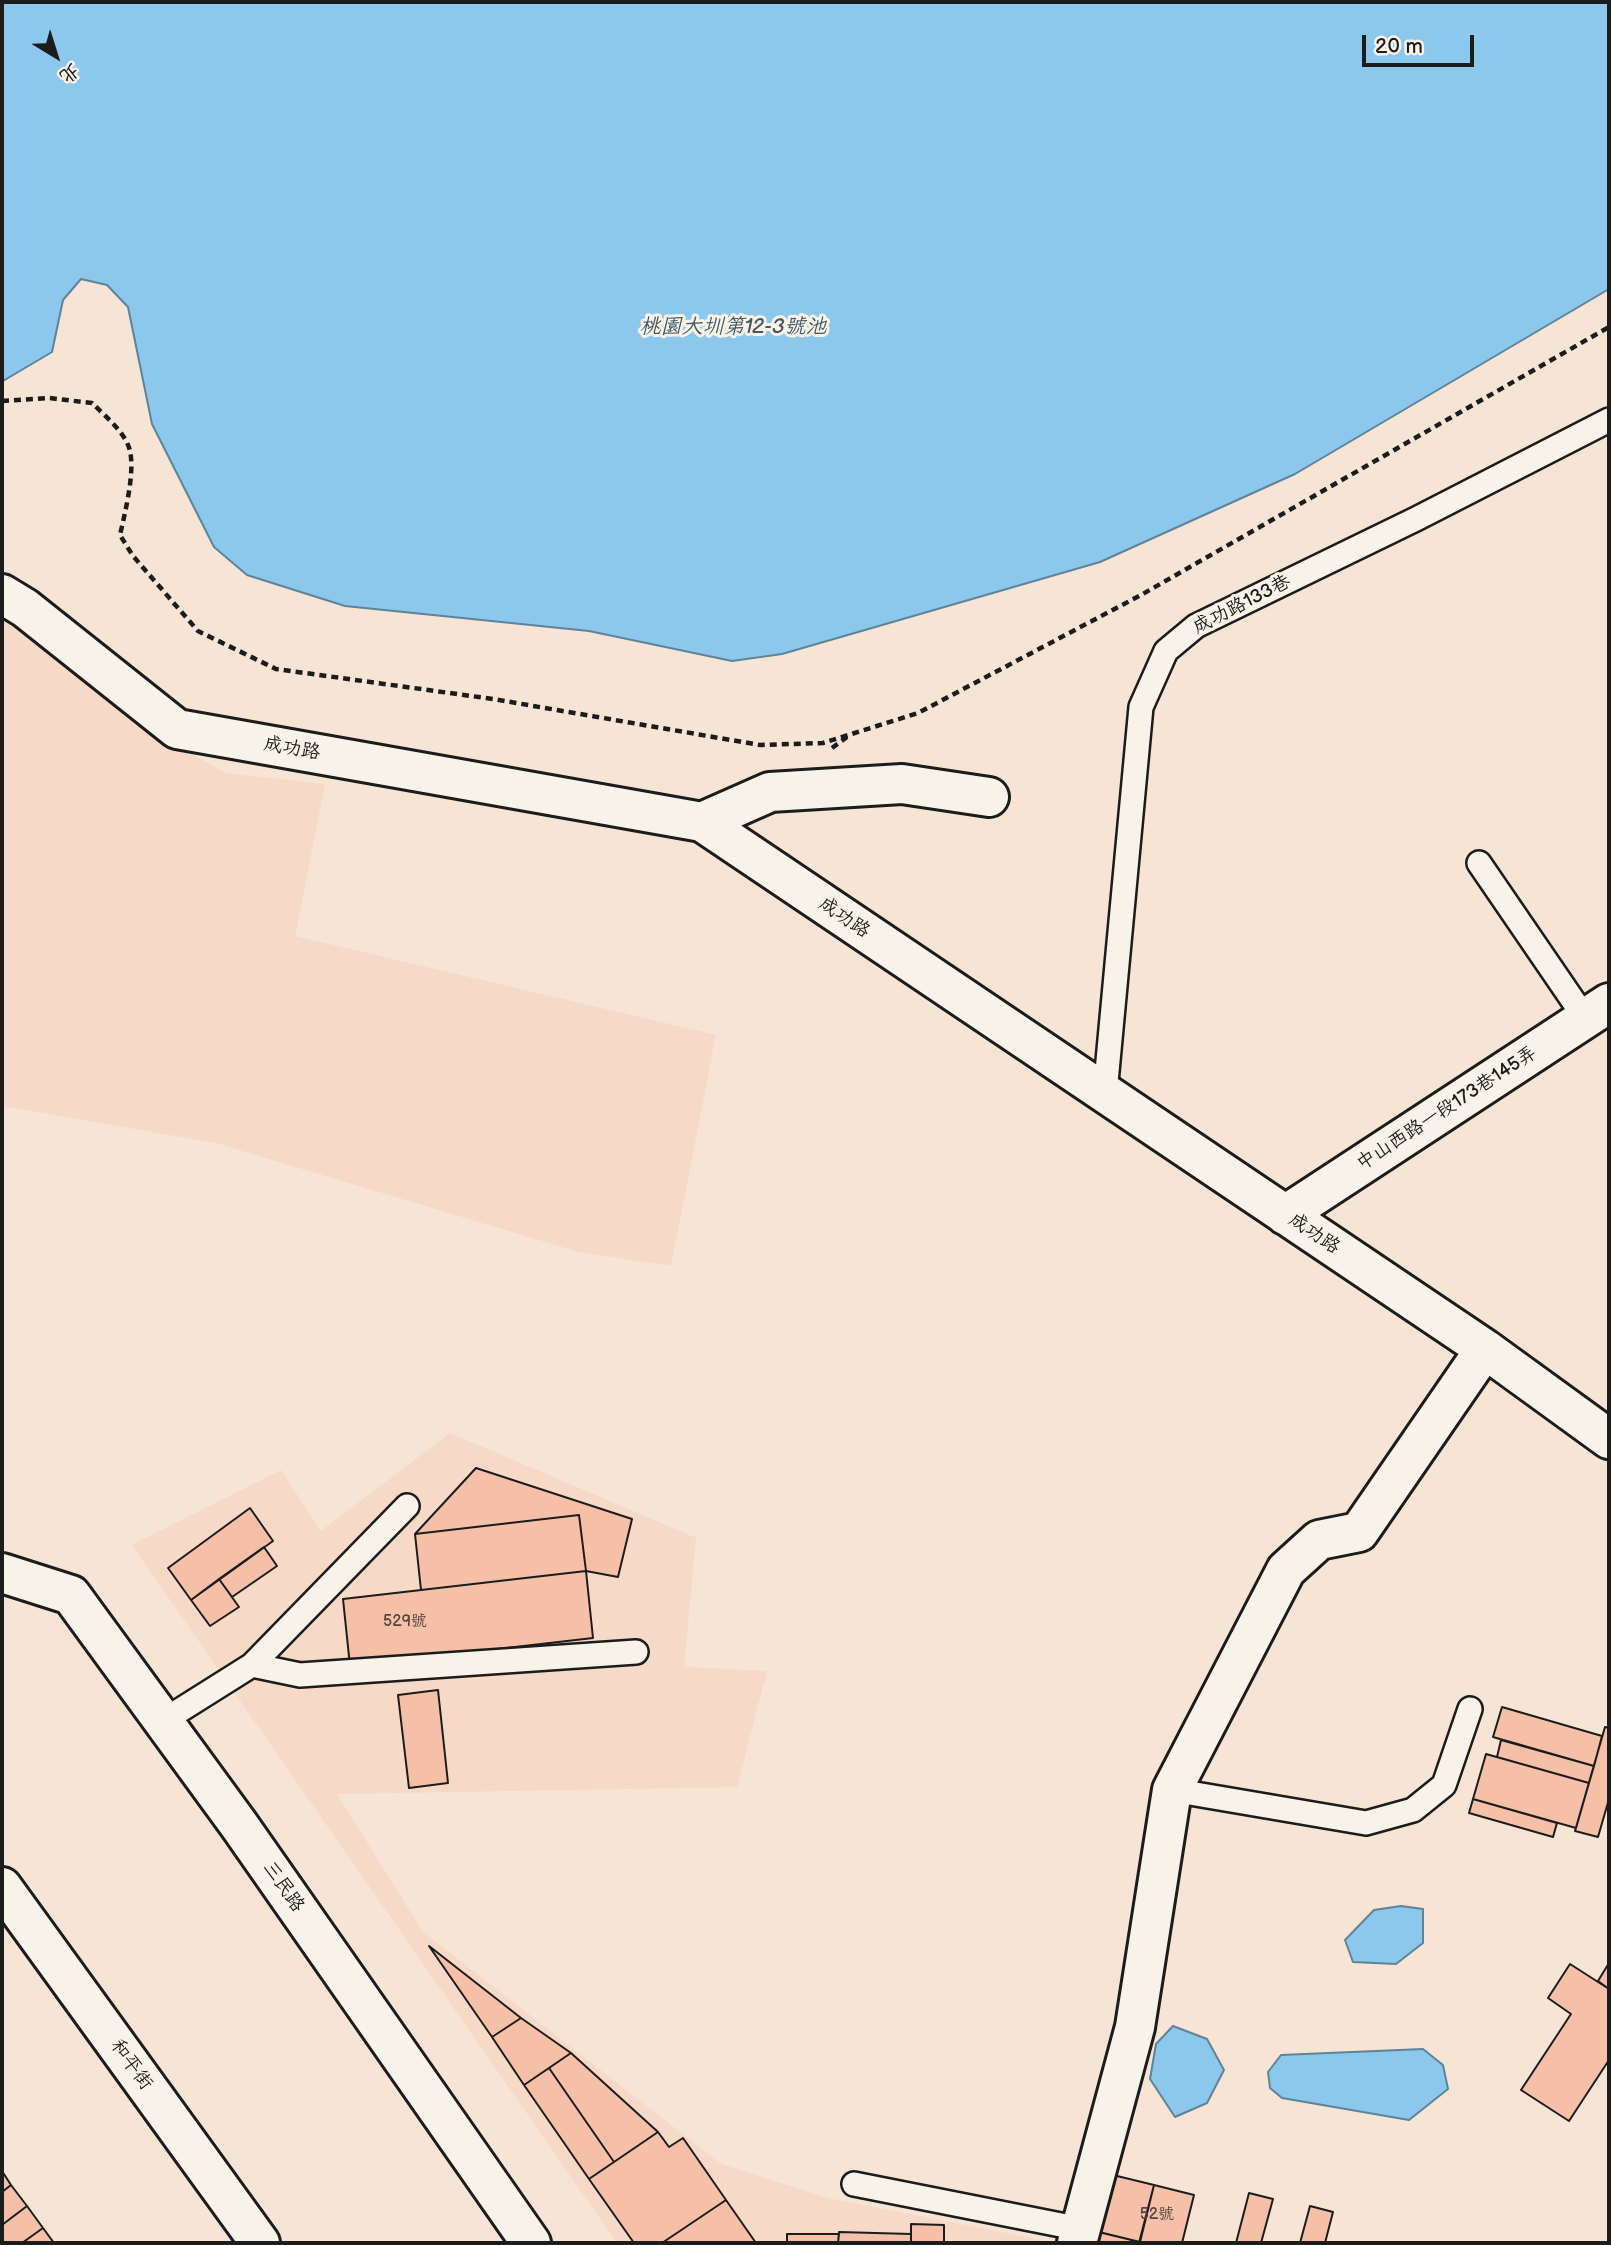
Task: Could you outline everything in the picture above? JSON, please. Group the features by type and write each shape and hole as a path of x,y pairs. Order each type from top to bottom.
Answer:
{"street":[{"name":"成功路","path":"2,594 25,608 177,729 702,822 1485,1349 1609,1439"},
{"path":"702,822 770,792 902,784 989,797"},
{"name":"中山西路一段173巷145弄","path":"1285,1214 1597,1010"},
{"path":"1079,2236 1135,2027 1172,1790 1286,1570 1319,1540 1359,1532 1485,1349"},
{"name":"三民路","path":"2,1573 71,1595 531,2243"},
{"name":"和平街","path":"2,1887 260,2243"}],"lane":[{"name":"成功路133巷","path":"1105,1093 1141,707 1166,651 1196,626 1416,519 1609,419"},
{"path":"1479,863 1597,1010"},
{"path":"163,1721 252,1665 407,1506"},
{"path":"252,1665 300,1675 636,1652"},
{"path":"1172,1790 1366,1823 1413,1810 1444,1785 1470,1709"},
{"path":"854,2184 1079,2236"}],"path":[{"path":"2,401 49,398 92,403 114,425 130,451 128,502 120,535 133,556 198,631 276,668 493,699 760,745 823,743 918,713 1141,595 1609,327"}],"shaded area":[{"path":"2,604 161,737 226,773 325,784 295,936 716,1035 671,1266 579,1252 216,1143 2,1106"},
{"path":"450,1433 696,1538 684,1667 767,1671 737,1787 337,1794 423,1932 721,2164 828,2198 1057,2243 617,2243 132,1545 281,1470 321,1531"}],"water":[{"name":"桃園大圳第12-3號池","path":"2,2 1609,2 1609,289 1295,474 1100,562 782,654 732,661 589,631 345,606 247,575 214,547 152,424 128,307 107,285 81,279 63,300 52,352 3,381"},
{"path":"1401,1906 1423,1909 1423,1943 1396,1964 1353,1962 1345,1940 1374,1910"},
{"path":"1173,2026 1207,2039 1224,2070 1207,2103 1175,2117 1150,2079 1156,2044"},
{"path":"1423,2049 1443,2065 1448,2089 1409,2120 1282,2098 1270,2088 1268,2072 1281,2055"}],"building":[{"path":"476,1468 632,1519 618,1577 586,1571 579,1515 415,1534"},
{"path":"250,1508 273,1541 191,1600 168,1568"},
{"path":"579,1515 586,1571 421,1590 415,1534"},
{"path":"264,1547 277,1566 232,1597 219,1579"},
{"path":"586,1571 593,1638 350,1666 343,1599"},
{"path":"219,1579 239,1607 210,1626 191,1600"},
{"path":"438,1690 448,1783 409,1788 398,1695"},
{"path":"1502,1707 1602,1736 1594,1766 1493,1737"},
{"path":"1605,1727 1609,1728 1609,1799 1598,1837 1575,1831"},
{"path":"1501,1740 1594,1766 1589,1783 1497,1757"},
{"path":"1486,1754 1589,1783 1576,1828 1473,1799"},
{"path":"1473,1799 1557,1823 1553,1837 1469,1813"},
{"path":"429,1946 521,2018 492,2037"},
{"path":"1609,1963 1609,1989 1598,1981"},
{"path":"1570,1964 1609,1989 1609,2060 1569,2121 1521,2090 1571,2014 1548,1998"},
{"path":"521,2018 571,2053 524,2085 492,2037"},
{"path":"571,2053 658,2132 614,2162 549,2068"},
{"path":"549,2068 614,2162 589,2179 524,2085"},
{"path":"658,2132 669,2147 683,2138 726,2200 662,2243 634,2243 589,2179"},
{"path":"2,2171 11,2185 2,2192"},
{"path":"1113,2175 1154,2185 1140,2242 1099,2232"},
{"path":"11,2185 27,2206 2,2225 2,2192"},
{"path":"1154,2185 1194,2195 1182,2243 1139,2243"},
{"path":"1249,2193 1273,2199 1261,2243 1236,2243"},
{"path":"726,2200 756,2243 662,2243"},
{"path":"27,2206 43,2228 22,2243 2,2243 2,2225"},
{"path":"1310,2206 1333,2212 1325,2243 1300,2243"},
{"path":"911,2224 944,2225 944,2243 911,2243"},
{"path":"43,2228 54,2243 22,2243"},
{"path":"1090,2230 1140,2242 1087,2243"},
{"path":"839,2232 911,2234 911,2243 838,2243"},
{"path":"787,2234 839,2234 838,2243 787,2243"}]}
